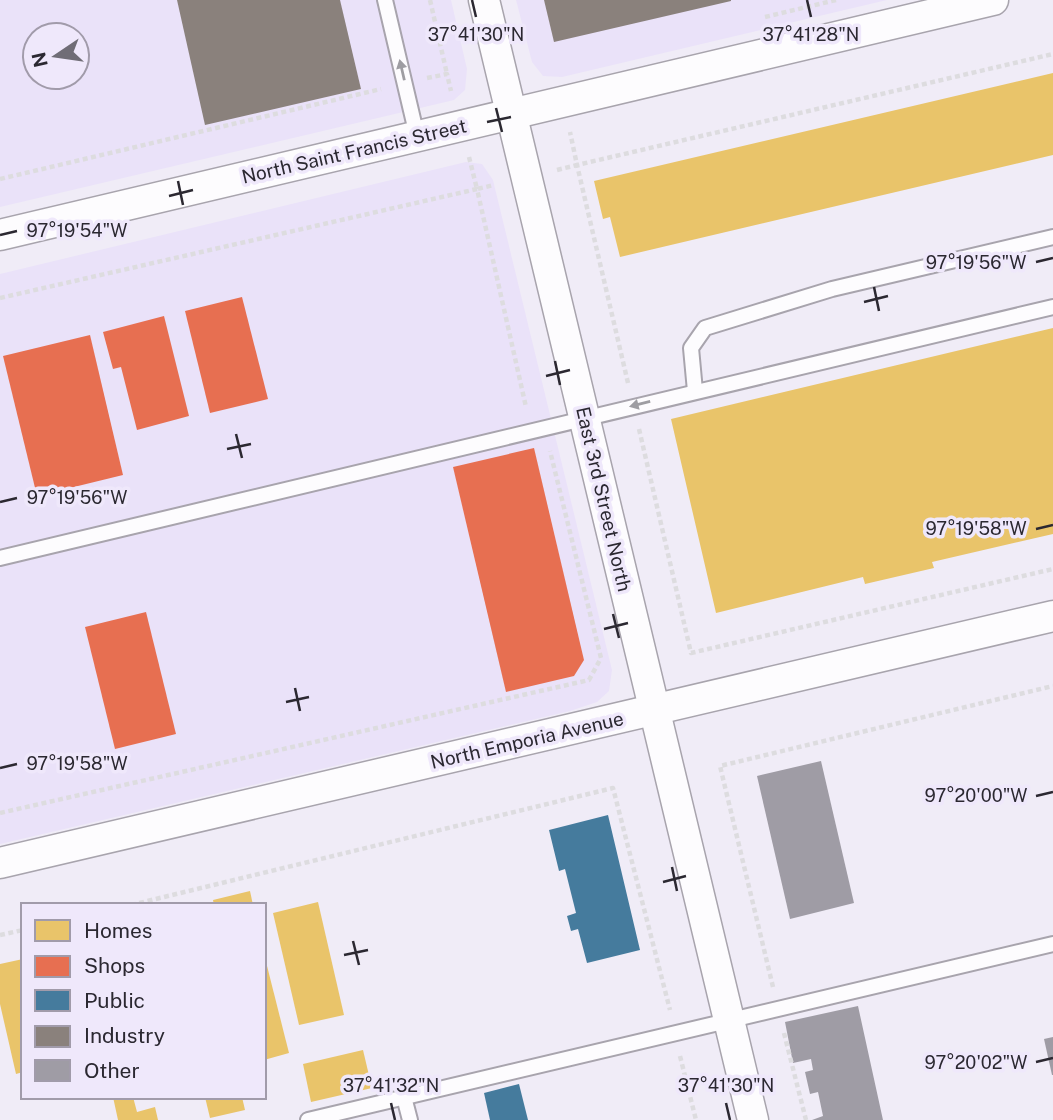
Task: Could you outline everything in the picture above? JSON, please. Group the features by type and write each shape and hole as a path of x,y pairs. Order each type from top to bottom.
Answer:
{"street":[{"name":"East 3rd Street North","path":"484,0 752,1120"},
{"name":"North Saint Francis Street","path":"0,235 993,0"},
{"name":"North Emporia Avenue","path":"0,863 1053,616"}],"lane":[{"path":"385,0 416,136"},
{"path":"695,391 691,348 705,328 832,289 1053,237"},
{"path":"0,558 1053,307"},
{"path":"308,1120 1053,944"},
{"path":"404,1097 410,1120"}],"path":[{"path":"430,0 451,91"},
{"path":"0,179 447,74"},
{"path":"806,1120 720,766 1053,686"},
{"path":"139,903 613,788 696,1120"},
{"path":"0,935 21,930"}],"shaded area":[{"path":"0,0 451,0 467,69 465,90 454,100 0,207"},
{"path":"516,0 887,0 562,77 543,76 532,62"},
{"path":"466,162 482,164 493,180 612,670 609,691 597,702 570,711 0,844 0,274"}],"building: Homes":[{"path":"1053,73 1053,155 620,257 610,217 603,219 594,181"},
{"path":"1053,328 1053,534 932,562 934,568 865,584 863,577 716,613 671,419"},
{"path":"250,891 253,903 214,903 213,900"},
{"path":"318,902 344,1015 299,1025 273,913"},
{"path":"21,959 21,1073 16,1074 0,1004 0,964"},
{"path":"266,962 289,1053 266,1059"},
{"path":"363,1050 372,1088 311,1102 303,1064"},
{"path":"113,1099 134,1099 137,1112 155,1107 158,1120 118,1120"},
{"path":"205,1099 242,1099 245,1110 210,1118"}],"building: Shops":[{"path":"242,297 268,399 210,413 185,311"},
{"path":"164,316 189,416 137,430 121,367 113,369 103,332"},
{"path":"90,335 123,475 37,496 3,356"},
{"path":"534,448 584,660 574,676 506,692 453,467"},
{"path":"146,612 176,734 115,749 85,627"}],"building: Public":[{"path":"608,815 640,950 587,963 578,929 571,931 567,916 576,913 565,869 559,871 549,830"},
{"path":"519,1084 528,1120 490,1120 484,1093"}],"building: Industry":[{"path":"177,0 340,0 361,89 205,125"},
{"path":"544,0 731,0 731,1 554,42"}],"building: Other":[{"path":"821,761 854,903 790,919 757,776"},
{"path":"858,1006 883,1120 812,1120 823,1116 818,1092 810,1094 805,1072 813,1070 811,1059 793,1063 785,1022"},
{"path":"1053,1037 1053,1075 1052,1075 1044,1039"}]}
